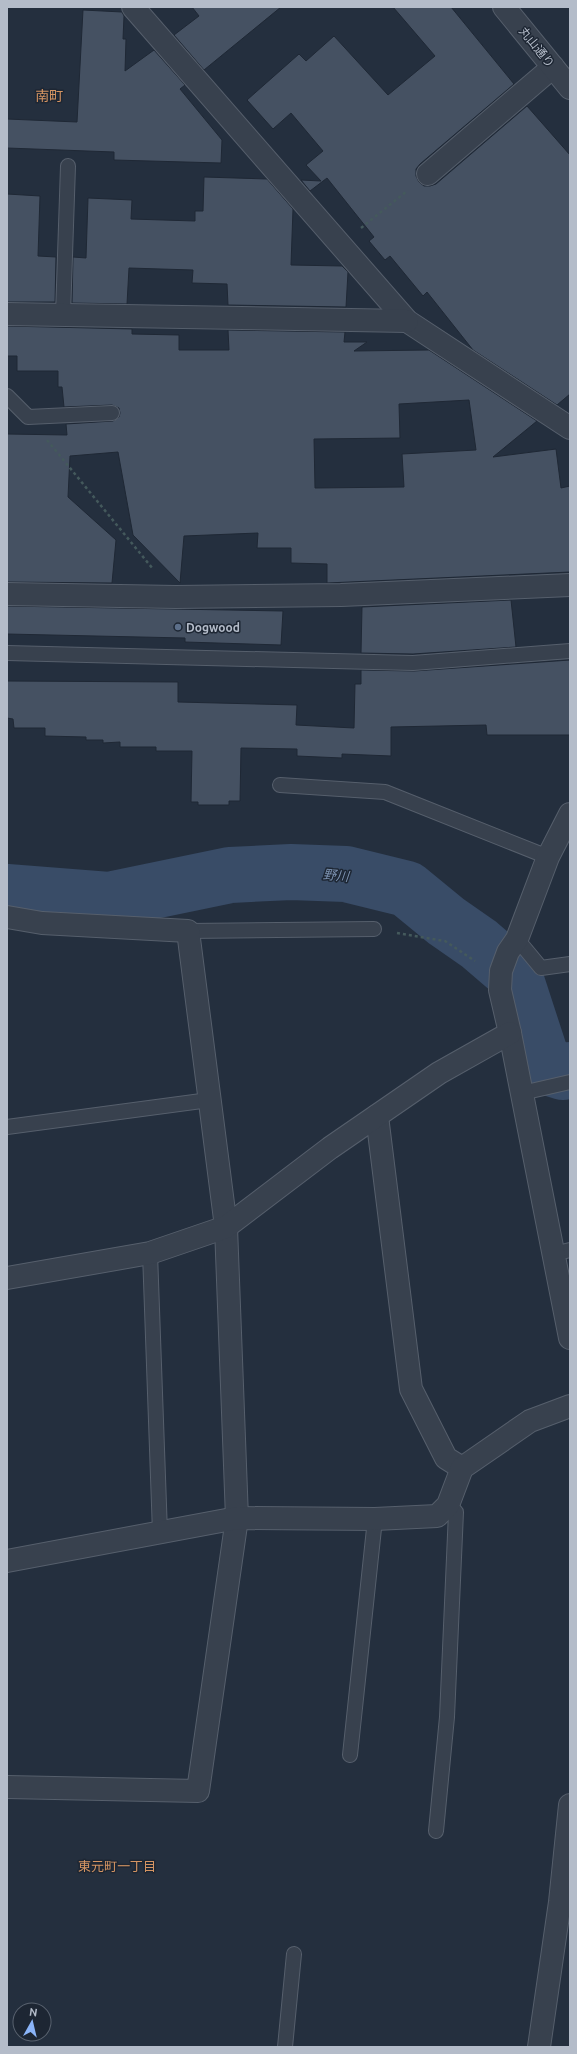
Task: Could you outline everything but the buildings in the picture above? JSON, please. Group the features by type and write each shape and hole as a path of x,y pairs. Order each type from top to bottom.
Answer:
{"street":[{"path":"133,7 407,321 570,428"},
{"name":"丸山通り","path":"504,7 570,88"},
{"path":"428,174 553,67"},
{"path":"7,314 407,321"},
{"path":"7,594 176,597 341,595 570,585"},
{"path":"570,814 548,857 506,960 500,990 522,1094 562,1252 570,1338"},
{"path":"7,917 42,923 188,931 208,1100 226,1227 237,1518 198,1791 7,1787"},
{"path":"7,1278 150,1253 226,1227 330,1148 439,1073 510,1033"},
{"path":"377,1116 411,1389 446,1458 462,1468"},
{"path":"7,1561 237,1518 376,1519 437,1516 448,1505 462,1468 530,1422 570,1406"},
{"path":"539,2047 560,1902 570,1805"}],"lane":[{"path":"64,315 68,166"},
{"path":"7,396 28,417 112,413"},
{"path":"7,653 413,663 570,651"},
{"path":"280,785 385,792 548,857"},
{"path":"188,931 374,929"},
{"path":"506,960 541,968 570,964"},
{"path":"522,1094 570,1082"},
{"path":"7,1127 208,1100"},
{"path":"150,1253 160,1533"},
{"path":"436,1830 447,1717 456,1512 448,1505"},
{"path":"350,1755 376,1519"},
{"path":"285,2047 294,1954"}],"path":[{"path":"341,244 428,174"},
{"path":"28,417 176,597"},
{"path":"374,929 445,941 506,960"}],"waterway":[{"name":"野川","path":"7,892 109,900 230,875 291,872 346,874 407,889 446,921 479,944 514,974 544,1066 563,1072 570,1070"}],"place":[{"name":"Dogwood","path":"178,627"}],"district":[{"name":"南町","path":"49,96"},
{"name":"東元町一丁目","path":"117,1866"}]}
